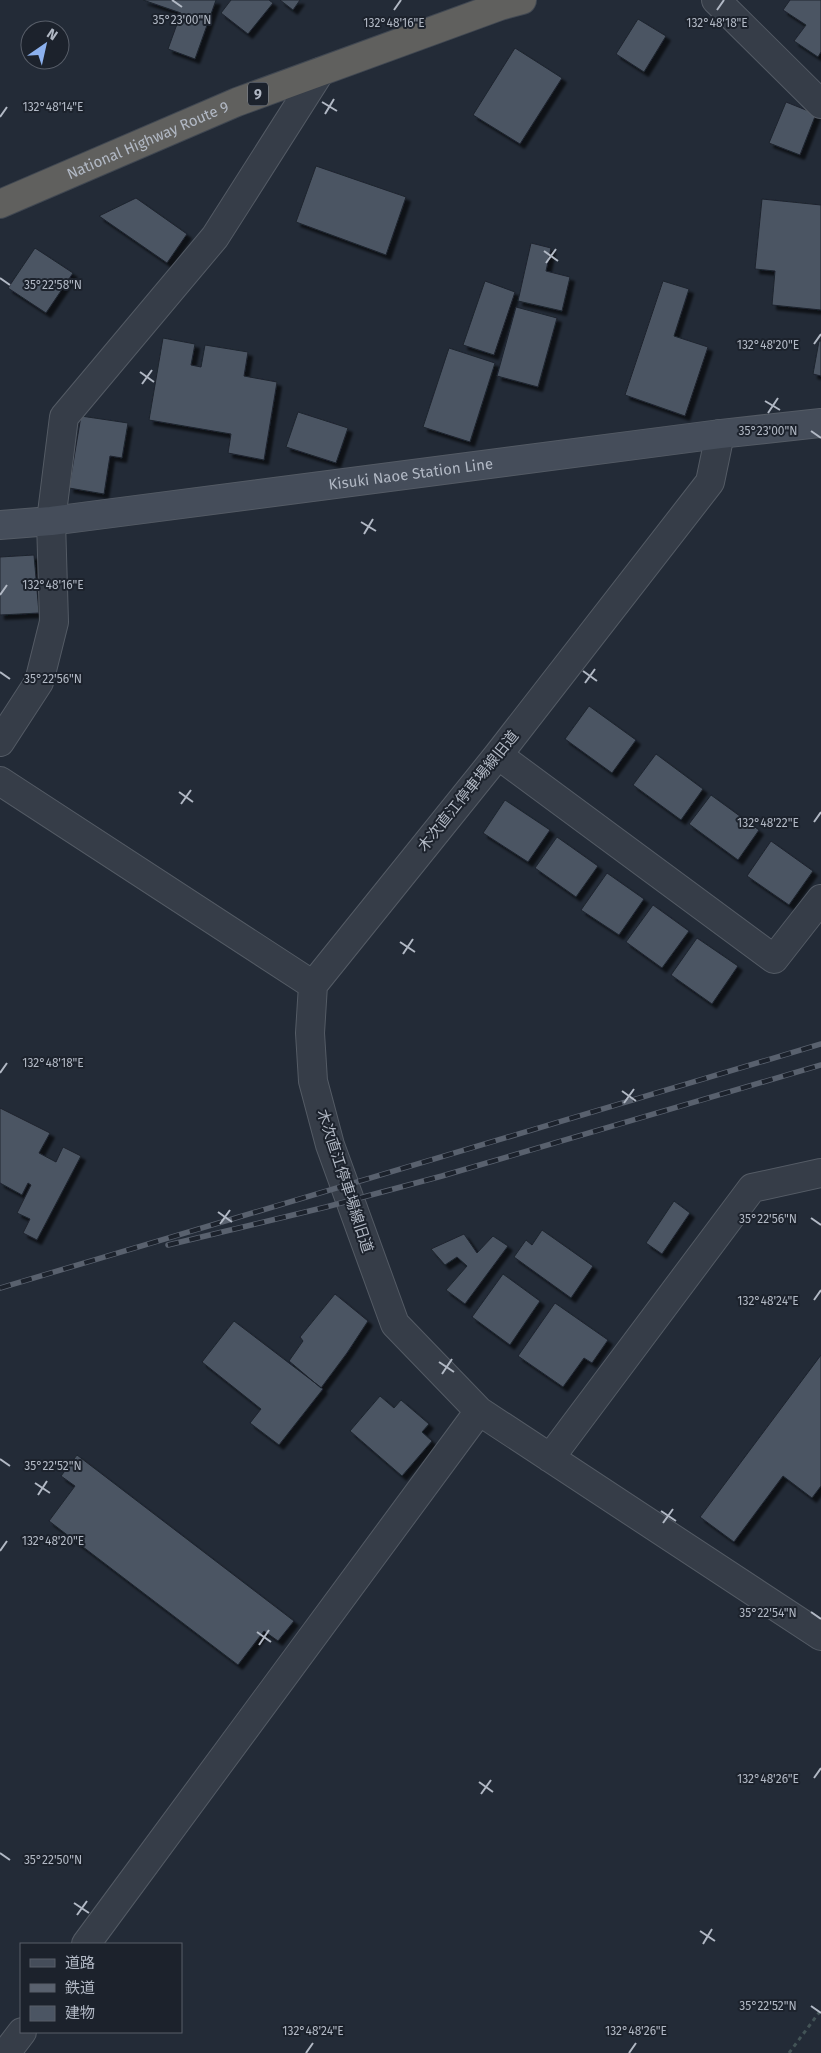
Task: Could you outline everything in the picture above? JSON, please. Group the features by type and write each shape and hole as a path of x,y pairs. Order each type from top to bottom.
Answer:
{"highway":[{"name":"National Highway Route 9","path":"0,204 237,102 500,6 522,0"}],"main road":[{"name":"Kisuki Naoe Station Line","path":"0,525 51,521 720,434 821,423"}],"street":[{"path":"716,0 821,104"},
{"path":"0,742 39,682 54,622 51,521 64,417 215,237 320,72"},
{"name":"木次直江停車場線旧道","path":"720,434 710,482 498,755 313,985 310,1032 313,1081 330,1145 395,1324 478,1411 821,1636"},
{"path":"498,755 774,960 821,899"},
{"path":"0,781 313,985"},
{"path":"550,1458 752,1188 821,1173"},
{"path":"87,1943 478,1411"},
{"path":"6,2053 21,2033"}],"path":[{"path":"789,2053 821,2010"}],"building":[{"path":"143,0 216,0 195,59 168,49 181,13"},
{"path":"231,0 269,0 273,3 248,34 221,13"},
{"path":"280,0 300,0 293,10"},
{"path":"790,0 821,0 821,52 818,57 794,41 806,25 783,10"},
{"path":"638,19 666,36 644,72 616,54"},
{"path":"515,48 562,78 520,144 473,115"},
{"path":"786,102 816,114 800,155 769,143"},
{"path":"316,166 406,197 386,255 296,222"},
{"path":"136,198 187,234 167,263 99,216"},
{"path":"762,199 821,205 821,310 772,305 775,271 755,269"},
{"path":"531,243 551,248 546,271 570,277 562,311 518,301"},
{"path":"35,248 73,273 46,313 8,288"},
{"path":"485,281 515,292 494,355 463,345"},
{"path":"663,281 689,289 674,336 708,347 685,416 625,395"},
{"path":"516,307 557,318 538,387 497,376"},
{"path":"163,338 195,344 191,365 201,367 205,345 248,352 244,376 277,382 264,460 228,453 231,434 149,420"},
{"path":"819,341 821,341 821,376 813,374"},
{"path":"449,348 495,363 470,442 423,427"},
{"path":"298,412 348,428 336,463 286,447"},
{"path":"81,416 128,423 122,458 110,456 104,494 69,488"},
{"path":"34,555 39,613 0,615 0,557"},
{"path":"589,706 636,740 612,773 565,739"},
{"path":"656,754 703,789 681,820 633,785"},
{"path":"711,795 759,830 738,860 689,824"},
{"path":"505,800 550,830 528,862 483,833"},
{"path":"557,837 598,866 576,897 535,868"},
{"path":"771,841 813,871 789,905 747,876"},
{"path":"607,873 644,899 619,935 581,910"},
{"path":"653,905 689,931 662,968 626,942"},
{"path":"697,938 738,966 712,1004 671,975"},
{"path":"0,1108 50,1133 39,1153 56,1162 63,1147 81,1156 37,1240 23,1233 30,1219 17,1213 31,1185 28,1183 22,1195 0,1183"},
{"path":"674,1201 690,1213 662,1254 646,1243"},
{"path":"542,1230 593,1266 571,1298 514,1257 526,1240 532,1245"},
{"path":"464,1234 477,1253 493,1236 508,1246 465,1304 446,1290 467,1266 457,1257 445,1265 431,1249"},
{"path":"503,1274 540,1301 510,1345 472,1317"},
{"path":"335,1294 368,1321 321,1388 289,1361 303,1341 300,1337"},
{"path":"555,1303 608,1340 592,1363 584,1358 563,1387 518,1356"},
{"path":"234,1321 323,1389 279,1445 250,1423 261,1409 202,1362"},
{"path":"821,1355 821,1486 812,1498 783,1476 734,1542 700,1517"},
{"path":"380,1396 394,1408 401,1400 429,1424 422,1432 432,1441 402,1476 350,1431"},
{"path":"77,1455 294,1621 278,1641 264,1631 238,1665 49,1521 75,1486 61,1476"}],"railway":[{"path":"0,1288 821,1044"},
{"path":"168,1245 326,1207 442,1176 821,1065"}]}
